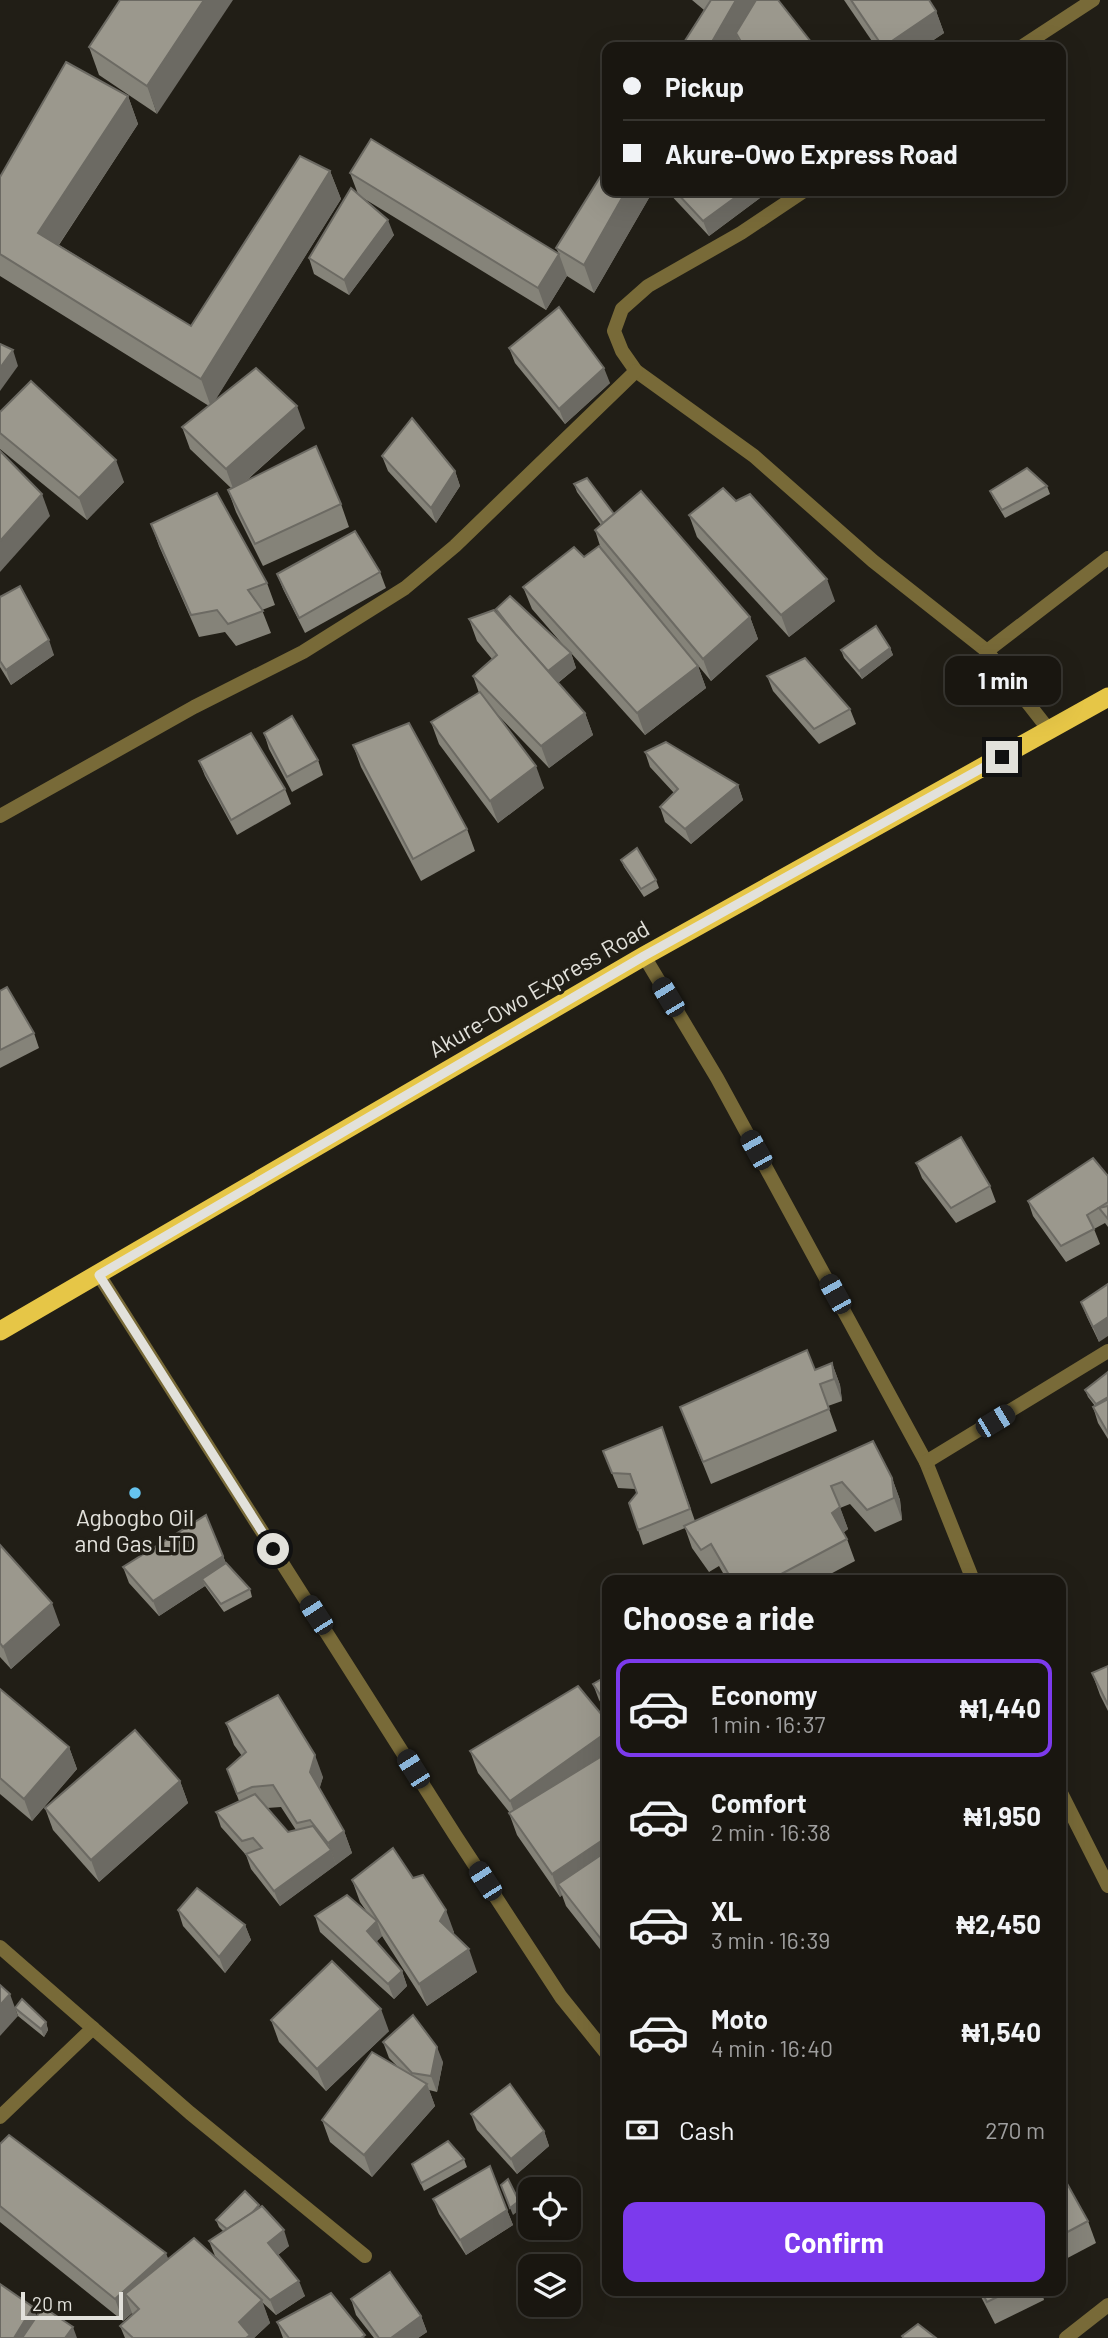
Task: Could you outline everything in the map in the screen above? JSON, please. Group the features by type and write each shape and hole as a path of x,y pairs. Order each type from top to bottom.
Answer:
{"highway":[{"name":"Akure-Owo Express Road","path":"0,1331 644,956 1108,697"}],"street":[{"path":"1029,42 1093,0"},
{"path":"796,196 741,233 648,286 622,309 614,331 622,351 636,371 754,456 873,561 986,650 1049,730"},
{"path":"0,816 194,707 303,652 405,588 456,546 636,371"},
{"path":"986,650 1108,558"},
{"path":"644,956 723,1090 926,1462 971,1575"},
{"path":"99,1275 470,1858 561,1997 602,2048"},
{"path":"926,1462 1108,1352"},
{"path":"1066,1803 1108,1886"},
{"path":"0,1947 190,2113 365,2256"},
{"path":"0,2117 93,2028"},
{"path":"1066,2338 1108,2305"}],"building":[{"path":"120,0 204,0 147,86 89,47"},
{"path":"711,0 736,0 712,42 684,42"},
{"path":"756,0 778,0 811,42 741,42 736,33"},
{"path":"851,0 929,0 936,11 890,42 880,42"},
{"path":"66,62 128,96 38,233 191,326 300,156 330,171 201,379 0,254 0,177"},
{"path":"371,139 559,254 538,288 350,173"},
{"path":"602,174 602,196 623,196 584,265 556,248"},
{"path":"351,188 388,220 344,280 309,258"},
{"path":"680,196 737,196 703,221"},
{"path":"559,307 604,368 559,409 509,348"},
{"path":"0,344 13,350 0,368"},
{"path":"256,368 297,406 226,469 182,427"},
{"path":"31,381 116,460 79,498 0,433 0,412"},
{"path":"412,418 455,471 431,508 382,456"},
{"path":"316,446 341,504 255,544 228,490"},
{"path":"0,451 42,494 0,541"},
{"path":"1027,468 1047,486 1002,510 990,491"},
{"path":"587,478 614,514 603,523 574,484"},
{"path":"723,488 736,501 750,494 827,579 781,615 689,515"},
{"path":"641,491 750,617 703,659 595,530"},
{"path":"217,493 267,583 248,590 263,611 228,624 217,610 191,615 151,524"},
{"path":"355,531 380,572 299,618 277,574"},
{"path":"599,546 698,666 637,713 523,587 574,547 584,557"},
{"path":"20,586 49,640 6,670 0,661 0,597"},
{"path":"510,596 571,653 548,671 496,609"},
{"path":"494,610 585,713 541,746 473,676 497,655 469,619"},
{"path":"876,626 890,648 859,671 841,650"},
{"path":"805,658 850,709 814,729 767,676"},
{"path":"480,692 536,766 490,801 431,722"},
{"path":"292,716 318,760 287,777 264,733"},
{"path":"409,723 467,829 413,859 353,745"},
{"path":"251,733 285,789 231,820 199,761"},
{"path":"666,742 738,785 685,829 660,807 678,789 645,752"},
{"path":"637,848 656,880 641,889 621,860"},
{"path":"7,987 34,1033 0,1050 0,991"},
{"path":"961,1137 990,1186 951,1208 916,1163"},
{"path":"1093,1158 1108,1176 1108,1202 1087,1215 1094,1229 1061,1246 1028,1201"},
{"path":"1108,1206 1108,1219 1099,1208"},
{"path":"1108,1284 1108,1317 1093,1327 1081,1302"},
{"path":"807,1350 815,1370 832,1363 834,1379 820,1384 829,1409 703,1462 680,1407"},
{"path":"1108,1372 1108,1397 1096,1404 1085,1390"},
{"path":"1108,1399 1108,1433 1093,1407"},
{"path":"662,1427 690,1509 638,1530 629,1503 637,1493 630,1474 612,1473 603,1451"},
{"path":"873,1441 892,1478 894,1498 867,1510 842,1482 831,1486 840,1507 832,1513 847,1539 779,1575 729,1575 711,1544 701,1550 684,1526"},
{"path":"206,1515 223,1556 153,1601 123,1567"},
{"path":"0,1545 52,1603 3,1647 0,1643"},
{"path":"226,1563 250,1589 221,1604 202,1579"},
{"path":"1108,1666 1108,1705 1092,1673"},
{"path":"602,1679 602,1698 593,1684"},
{"path":"578,1686 602,1715 602,1736 510,1801 470,1751"},
{"path":"0,1689 69,1747 24,1799 0,1778"},
{"path":"278,1695 315,1755 310,1772 344,1831 328,1843 310,1820 297,1823 273,1785 252,1787 237,1794 227,1769 246,1752 226,1723"},
{"path":"135,1730 180,1781 91,1860 45,1808"},
{"path":"602,1756 602,1840 552,1874 509,1813"},
{"path":"255,1794 288,1832 313,1826 331,1850 274,1891 246,1854 262,1848 253,1838 242,1841 216,1812"},
{"path":"393,1848 413,1878 423,1875 446,1910 440,1921 469,1949 419,1984 352,1880"},
{"path":"602,1854 602,1938 601,1939 558,1884"},
{"path":"197,1888 245,1925 219,1957 178,1910"},
{"path":"347,1895 377,1921 367,1931 402,1971 388,1984 315,1916"},
{"path":"332,1961 381,2009 317,2069 271,2020"},
{"path":"0,1985 10,1994 0,2005"},
{"path":"22,1999 46,2022 41,2029 15,2008"},
{"path":"413,2015 437,2047 431,2076 412,2073 383,2042"},
{"path":"372,2052 427,2084 364,2155 322,2120"},
{"path":"510,2084 544,2131 511,2159 471,2114"},
{"path":"9,2135 166,2253 115,2299 0,2206 0,2144"},
{"path":"448,2141 464,2159 421,2183 412,2164"},
{"path":"490,2166 507,2210 460,2240 433,2199"},
{"path":"508,2179 518,2199 510,2208 501,2185"},
{"path":"1066,2182 1088,2221 1066,2233"},
{"path":"245,2191 259,2205 252,2213 227,2229 216,2220"},
{"path":"262,2206 284,2230 268,2243 299,2281 270,2300 209,2241"},
{"path":"194,2238 262,2300 239,2322 250,2335 246,2338 133,2338 120,2326 139,2309 125,2294"},
{"path":"390,2272 421,2316 391,2338 379,2338 351,2299"},
{"path":"0,2284 33,2307 14,2338 0,2338"},
{"path":"331,2293 365,2335 361,2338 289,2338 277,2322"},
{"path":"984,2296 1000,2296 987,2302"},
{"path":"43,2307 73,2327 65,2338 22,2338"},
{"path":"918,2324 936,2338 902,2336"}],"place":[{"name":"Agbogbo Oil and Gas LTD","path":"135,1493"}],"route":[{"path":"273,1549 99,1275 644,956 1002,757"}]}
